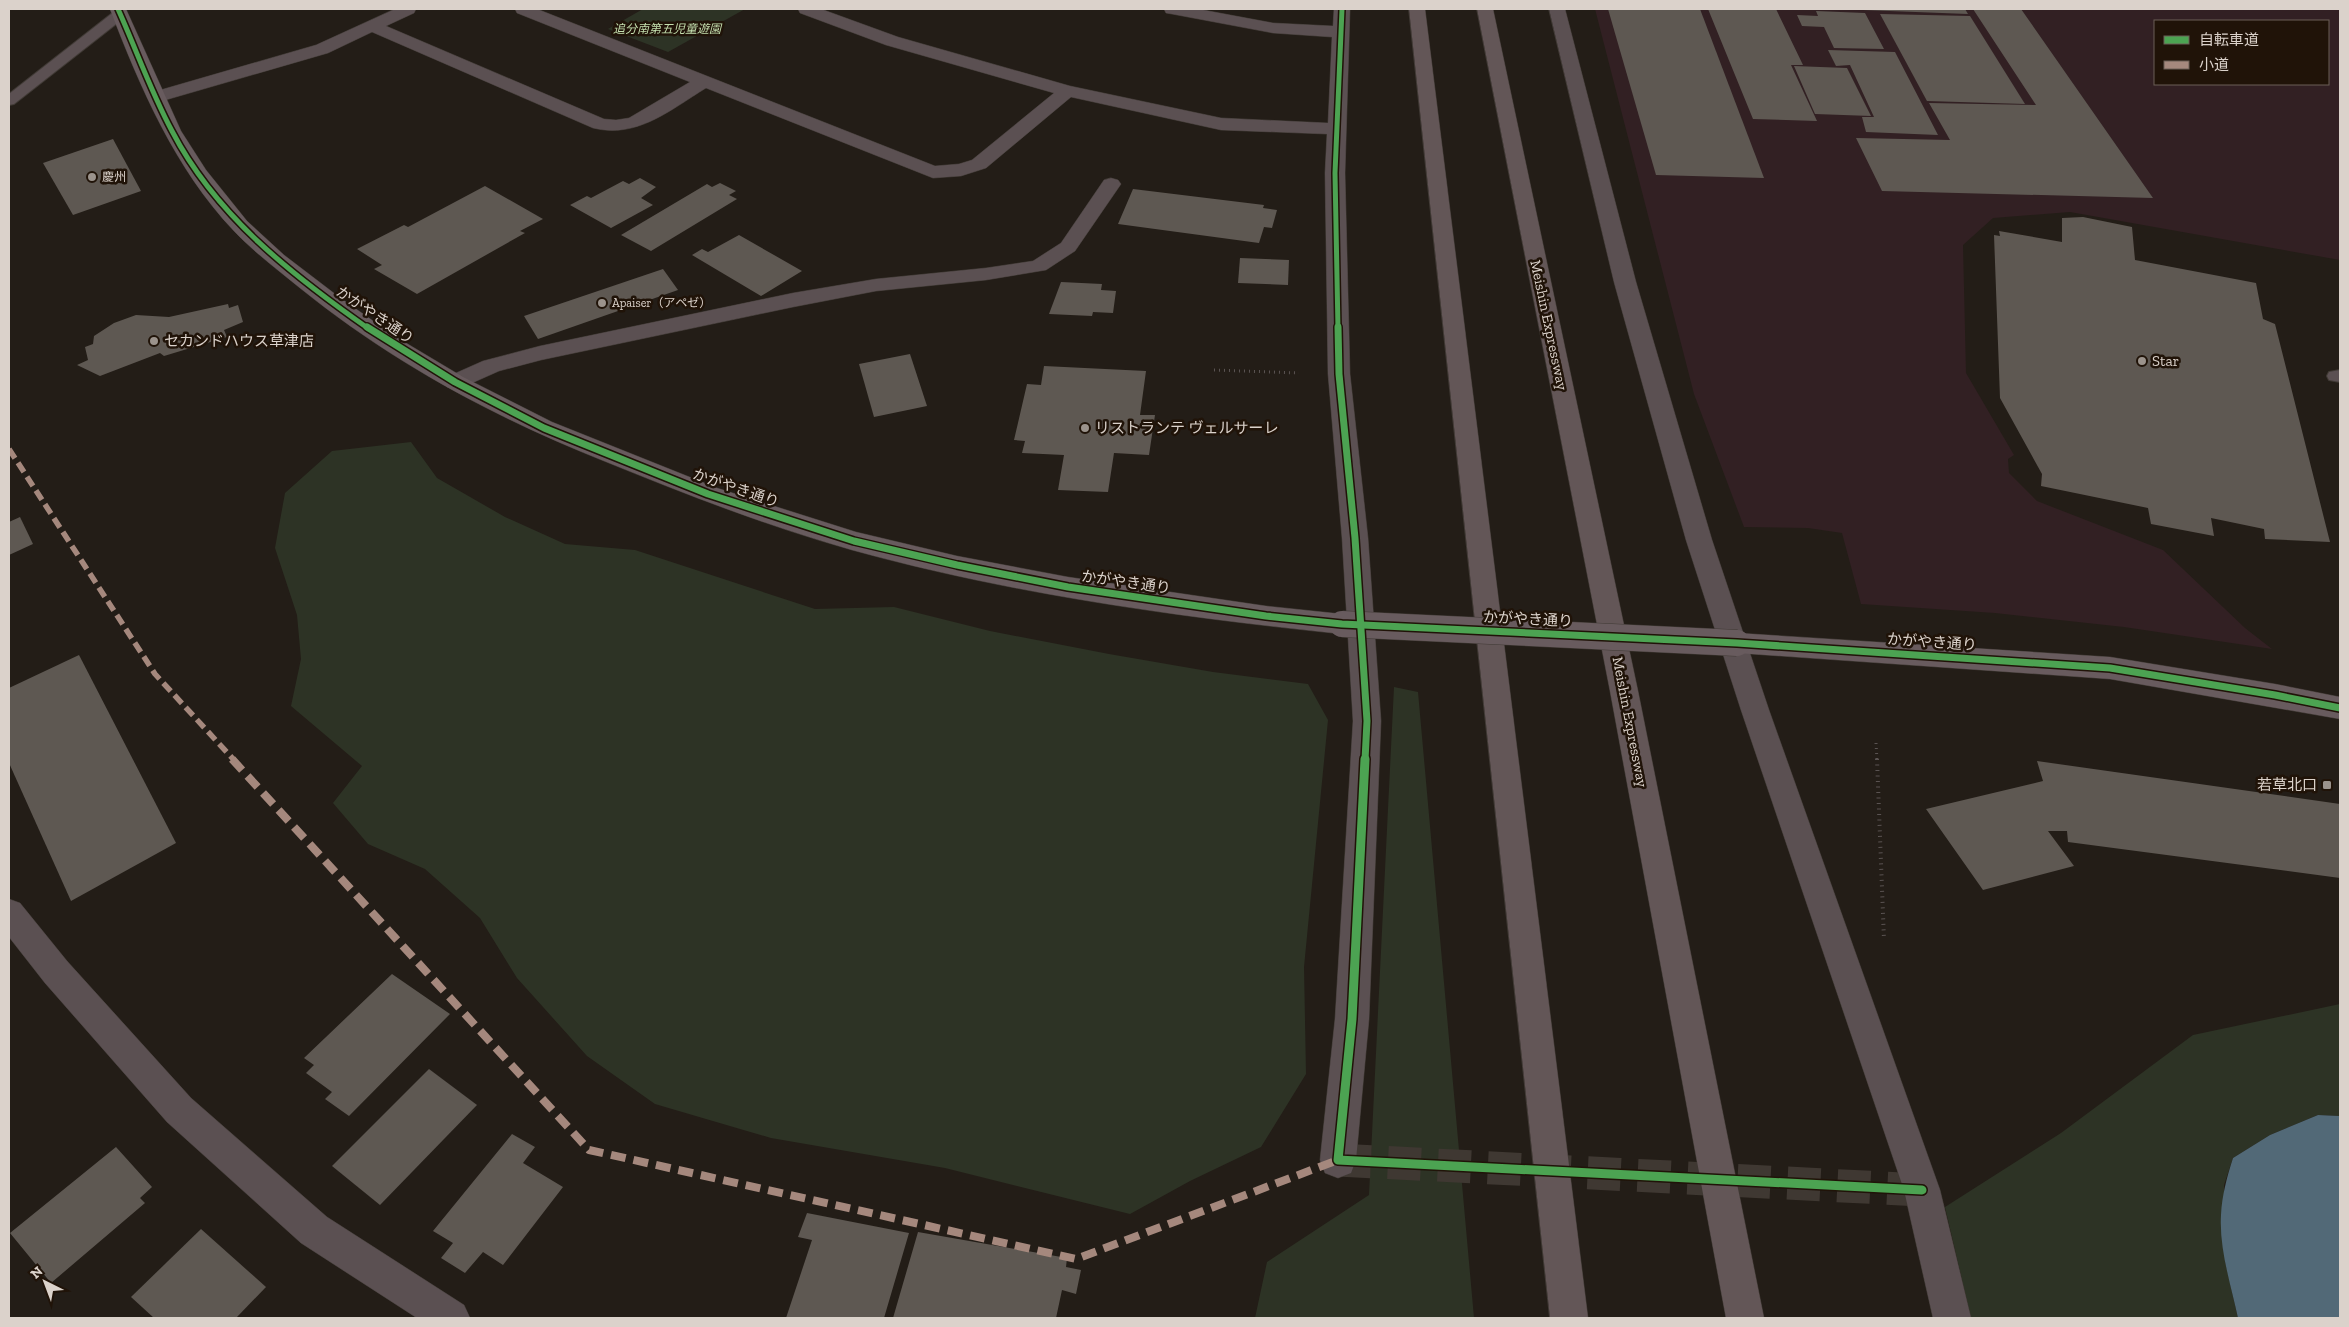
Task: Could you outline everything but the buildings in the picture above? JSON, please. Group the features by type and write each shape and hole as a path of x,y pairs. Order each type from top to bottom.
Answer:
{"highway":[{"path":"1417,9 1569,1318"},
{"name":"Meishin Expressway","path":"1485,9 1624,691 1745,1318"}],"street":[{"path":"156,97 322,49 408,9"},
{"path":"523,9 933,172 962,170 979,164 1067,91"},
{"path":"806,9 892,41 1067,91 1221,124 1338,129"},
{"path":"1172,9 1272,28 1342,20 1335,173 1340,374 1355,538 1368,721 1352,1019 1338,1160"},
{"path":"1557,9 1625,282 1699,540 1755,710 1922,1190 1952,1318"},
{"name":"かがやき通り","path":"119,11 172,131 198,173 240,225 276,259 331,302 388,342 455,382 544,428 708,494 854,541 958,565 1068,587 1266,616 1342,624 1737,643 2110,668 2275,695 2340,708"},
{"path":"372,26 600,124 616,126 634,123 706,81"},
{"path":"455,382 491,366 540,353 793,300 876,285 986,274 1039,266 1068,248 1111,184"},
{"path":"9,913 56,972 179,1110 314,1230 450,1318"}],"lane":[{"path":"9,101 119,11"}],"path":[{"path":"1214,370 1340,374"},
{"path":"1876,743 1884,951"}],"shaded area":[{"path":"1595,9 2340,9 2340,260 2070,212 1993,218 1963,245 1966,373 2014,455 2008,459 2009,473 2037,501 2163,550 2245,628 2272,649 2124,627 1995,613 1861,604 1842,533 1808,528 1744,527 1694,394"}],"green space":[{"name":"追分南第五児童遊園","path":"643,9 745,9 668,52 608,29"},
{"path":"411,442 437,478 505,517 565,544 635,550 815,609 894,607 990,631 1109,654 1213,672 1308,684 1328,720 1304,967 1306,1074 1261,1147 1190,1181 1130,1214 945,1168 771,1138 655,1104 587,1056 517,978 480,918 425,869 368,844 333,803 362,766 291,706 301,659 297,615 275,548 285,493 332,451"},
{"path":"1394,687 1418,692 1474,1318 1255,1318 1267,1262 1369,1195"},
{"path":"2340,1004 2340,1116 2318,1115 2270,1135 2233,1158 2224,1185 2225,1261 2238,1318 1971,1318 1945,1207 2061,1133 2193,1035"}],"water":[{"path":"2318,1115 2340,1116 2340,1318 2238,1318 2226,1267 2221,1228 2224,1193 2233,1158 2270,1135"}],"tunnel":[{"path":"1338,1160 1922,1190"}],"marked path":[{"path":"9,449 155,674 589,1150 1076,1259 1338,1160"}],"cycle path":[{"path":"118,9 172,131 198,173 240,225 277,259 331,302 388,342 455,382 544,428 708,494 854,541 957,565 1068,587 1266,616 1342,624 1737,643 2110,668 2275,695 2340,708"},
{"path":"1342,9 1335,173 1339,374 1355,538 1367,721 1352,1019 1338,1160 1922,1190"}],"place":[{"name":"慶州","path":"92,177"},
{"name":"Apaiser（アペゼ）","path":"602,303"},
{"name":"セカンドハウス草津店","path":"154,341"},
{"name":"Star","path":"2142,361"},
{"name":"リストランテ ヴェルサーレ","path":"1085,428"},
{"name":"若草北口","path":"2327,785"}]}
